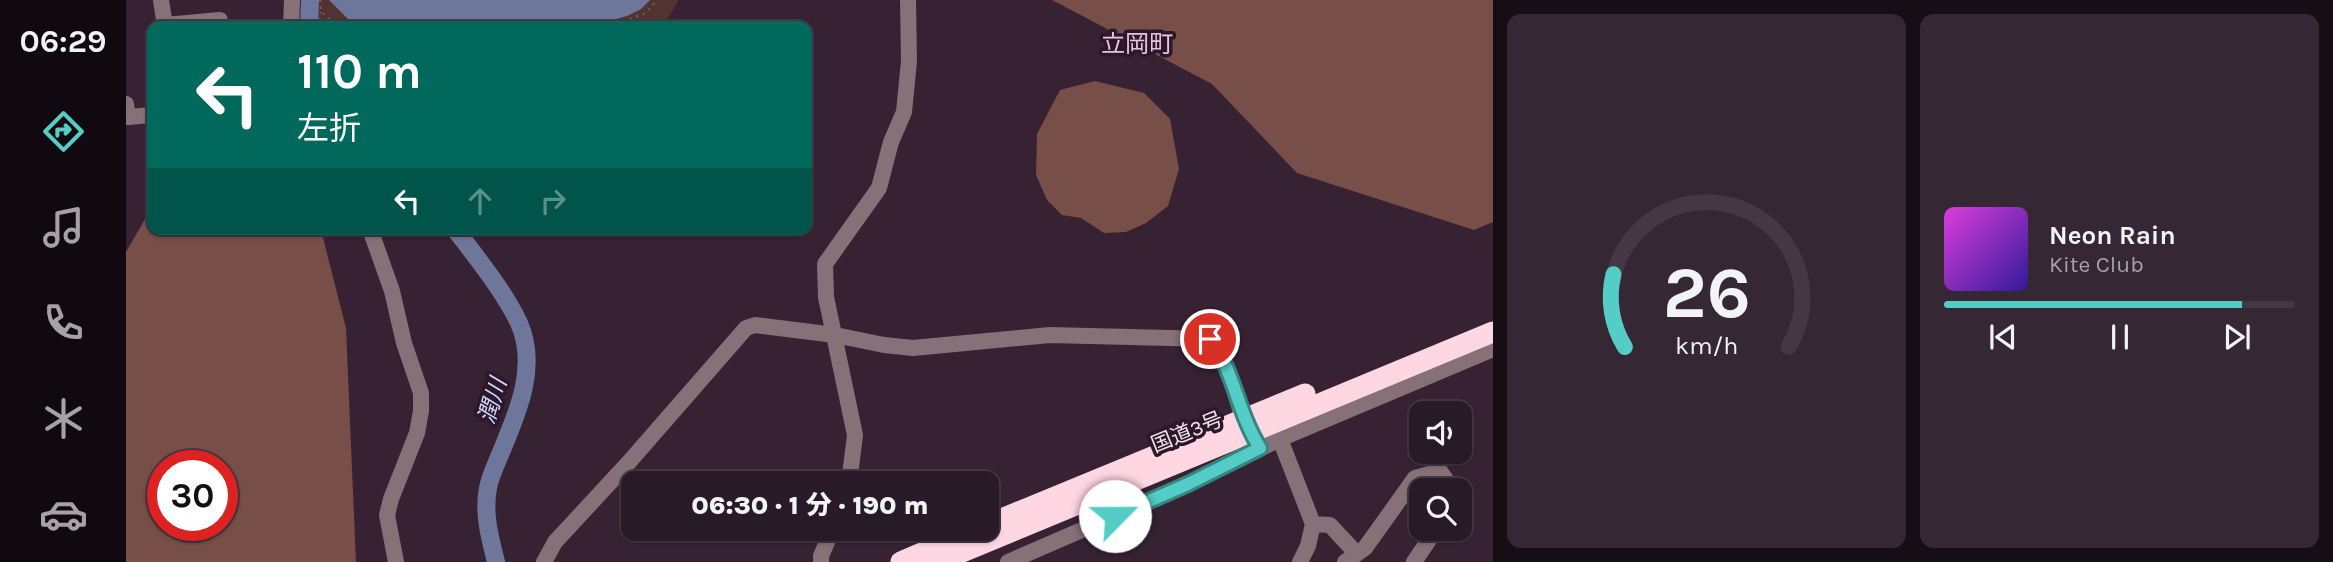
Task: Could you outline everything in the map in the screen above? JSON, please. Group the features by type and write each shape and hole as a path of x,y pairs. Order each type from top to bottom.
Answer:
{"highway":[{"name":"国道3号","path":"999,521 1251,433 1493,318"},
{"name":"国道3号","path":"938,562 1493,332"},
{"path":"901,562 950,541"}],"street":[{"path":"161,0 164,21"},
{"path":"291,21 292,0"},
{"path":"850,471 855,435 826,296 825,264 879,188 891,142 904,112 909,61 908,0"},
{"path":"211,21 220,20"},
{"path":"126,104 128,117 147,115"},
{"path":"372,235 392,291 404,343 421,393 417,433 387,515 396,562"},
{"path":"544,562 555,542 746,328 755,325 913,348 1050,335 1210,339 1217,348 1251,433"},
{"path":"1251,433 1280,439 1493,349"},
{"path":"1008,562 1188,484 1251,433"},
{"path":"1280,439 1312,524 1308,546 1300,562"},
{"path":"1415,478 1440,471 1445,478"},
{"path":"1312,524 1330,525 1350,557 1365,548 1409,486"},
{"path":"821,562 828,541"},
{"path":"1414,562 1428,541"}],"path":[{"path":"318,21 320,0"},
{"path":"624,21 646,13 657,0"},
{"path":"321,11 331,21"}],"shaded area":[{"path":"301,0 679,0 666,21 300,21"},
{"path":"1052,0 1493,0 1493,222 1474,230 1297,173 1212,84"},
{"path":"1095,81 1144,93 1170,119 1179,169 1168,206 1146,223 1126,232 1104,233 1081,218 1062,215 1047,200 1036,175 1037,134 1060,90"},
{"path":"147,216 147,235 322,235 346,328 356,562 126,562 126,252"}],"water":[{"path":"329,0 650,0 641,9 627,16 608,21 350,21"}],"waterway":[{"path":"309,21 310,0"},
{"name":"潤川","path":"460,235 513,311 525,340 527,357 518,408 488,488 487,516 496,562"}],"district":[{"name":"立岡町","path":"1137,44"}],"route":[{"path":"1115,516 1260,448 1243,419 1237,396 1217,348 1210,339"}]}
